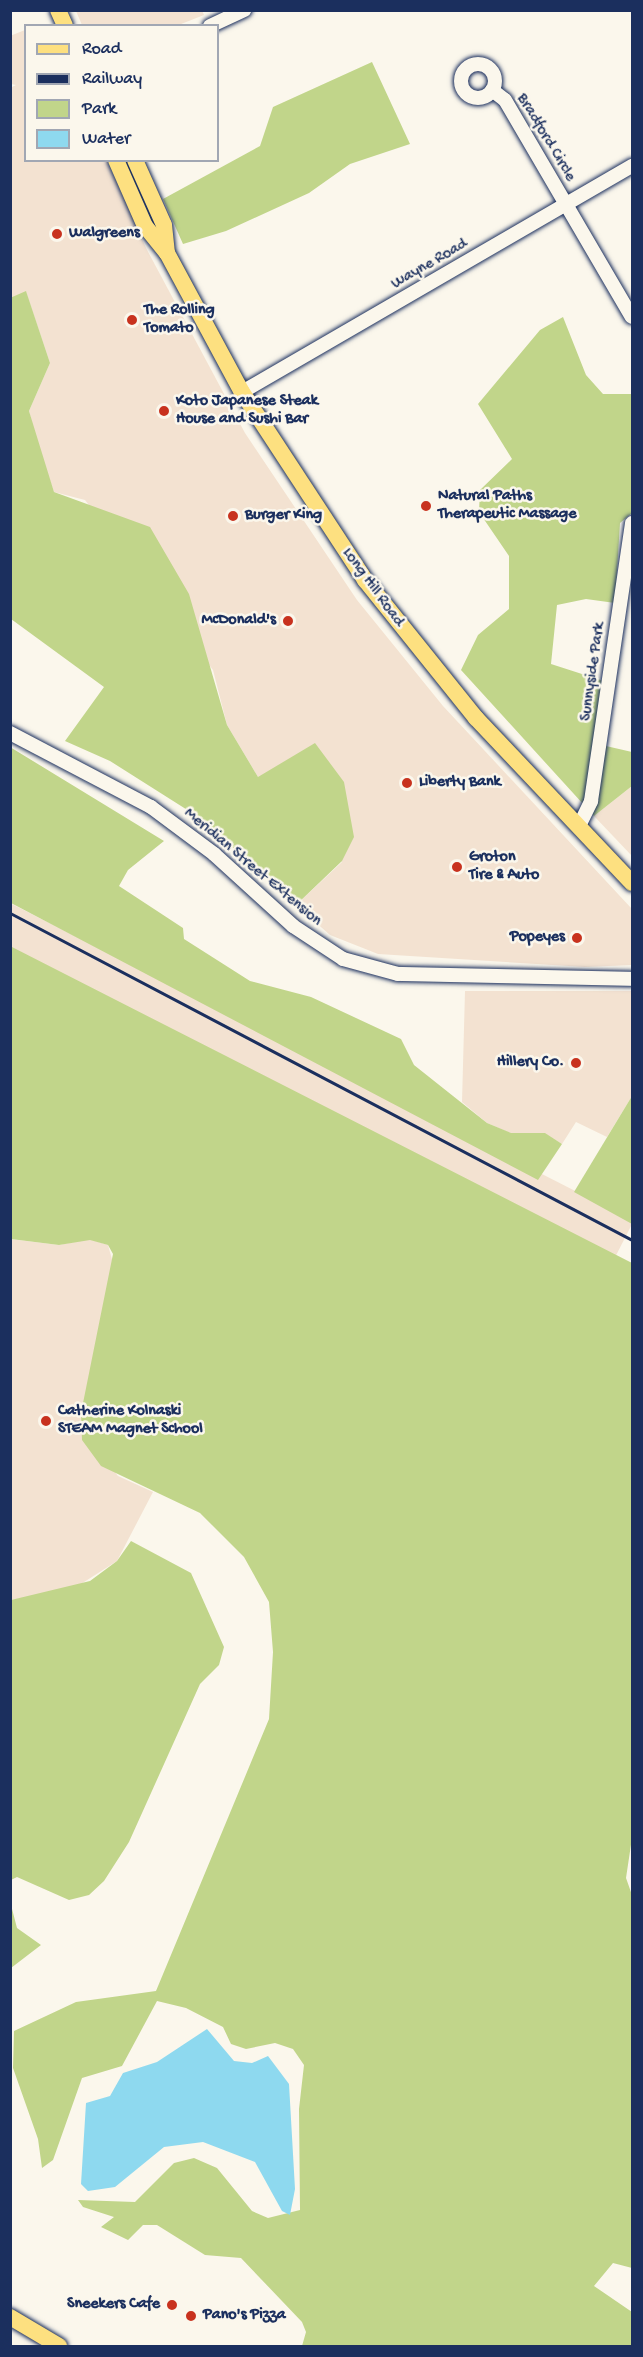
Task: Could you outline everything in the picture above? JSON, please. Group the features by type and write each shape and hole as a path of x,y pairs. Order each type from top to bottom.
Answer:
{"main road":[{"path":"58,10 64,24"},
{"name":"Long Hill Road","path":"117,162 146,226 167,254 242,392 407,636 579,826 633,882"},
{"name":"Long Hill Road","path":"136,162 164,225 167,254"},
{"path":"10,2318 59,2346"}],"street":[{"path":"214,24 244,10"},
{"name":"Bradford Circle","path":"492,90 505,100 633,317"},
{"name":"Wayne Road","path":"242,392 633,166"},
{"name":"Sunnyside Park","path":"579,826 591,801 633,522"},
{"name":"Meridian Street Extension","path":"10,733 151,807 308,939 343,959 398,974 633,979"}],"shaded area":[{"path":"202,10 204,15 181,24 82,24 76,11"},
{"path":"24,30 24,162 107,162 146,248 245,433 357,600 443,706 632,909 632,965 585,967 378,954 330,935 296,905 342,862 258,777 227,725 213,670 85,500 54,492 38,447 29,411 50,363 26,292 11,298 10,88 16,85 11,84 10,36"},
{"path":"632,786 632,856 594,816"},
{"path":"10,903 632,1220 614,1259 10,951"},
{"path":"465,991 632,991 632,1096 607,1137 576,1122 562,1144 544,1133 510,1133 487,1123 462,1102"},
{"name":"Catherine Kolnaski STEAM Magnet School","path":"10,1239 59,1245 89,1239 108,1245 113,1263 81,1428 118,1476 153,1492 117,1561 73,1589 11,1600"}],"green space":[{"path":"372,62 410,144 350,164 309,193 226,231 183,244 163,199 260,146 273,107"},
{"path":"26,291 50,363 29,411 54,492 150,527 189,594 227,725 258,777 315,743 344,782 354,837 342,861 296,905 200,818 110,761 65,741 104,687 11,619 10,298"},
{"path":"563,317 586,375 603,394 632,394 632,513 620,523 615,603 586,599 557,605 551,664 613,684 606,746 632,752 632,786 594,816 461,670 478,635 509,609 509,556 479,512 480,490 512,459 478,404 540,330"},
{"path":"10,747 164,841 128,870 119,886 183,928 184,939 250,981 311,997 401,1039 414,1065 487,1123 511,1133 545,1133 562,1144 538,1180 11,903"},
{"path":"10,946 632,1263 632,1838 626,1878 632,1895 632,2268 613,2263 594,2286 632,2312 632,2346 302,2346 306,2332 302,2322 241,2258 205,2255 157,2225 143,2225 128,2240 101,2227 114,2217 83,2207 78,2200 135,2202 174,2163 194,2158 217,2168 252,2211 268,2218 300,2210 299,2109 304,2065 293,2049 275,2043 246,2049 231,2044 223,2027 186,2008 157,2001 122,2066 82,2078 53,2160 42,2168 38,2139 13,2068 14,2031 76,2002 156,1991 269,1719 273,1652 269,1602 244,1557 200,1513 101,1466 82,1440 81,1413 113,1254 108,1245 90,1240 59,1245 11,1239"},
{"path":"632,1096 632,1224 574,1192"},
{"path":"131,1541 191,1573 224,1647 219,1665 200,1684 129,1842 104,1881 89,1895 69,1900 17,1877 11,1880 11,1600 90,1581 117,1561"},
{"path":"11,1905 17,1928 41,1945 11,1968"}],"water":[{"path":"207,2029 234,2061 252,2063 268,2056 289,2084 295,2189 290,2215 282,2211 255,2162 203,2142 164,2147 115,2187 88,2191 81,2184 86,2103 110,2096 123,2073 157,2062"}],"railway":[{"path":"10,913 632,1240"}],"place":[{"name":"Walgreens","path":"57,234"},
{"name":"The Rolling Tomato","path":"132,320"},
{"name":"Koto Japanese Steak House and Sushi Bar","path":"164,411"},
{"name":"Natural Paths Therapeutic Massage","path":"426,506"},
{"name":"Burger King","path":"233,516"},
{"name":"McDonald's","path":"288,621"},
{"name":"Liberty Bank","path":"407,783"},
{"name":"Groton Tire & Auto","path":"457,867"},
{"name":"Popeyes","path":"577,938"},
{"name":"Hillery Co.","path":"576,1063"},
{"name":"Catherine Kolnaski STEAM Magnet School","path":"46,1421"},
{"name":"Sneekers Cafe","path":"172,2305"},
{"name":"Pano's Pizza","path":"191,2316"}]}
